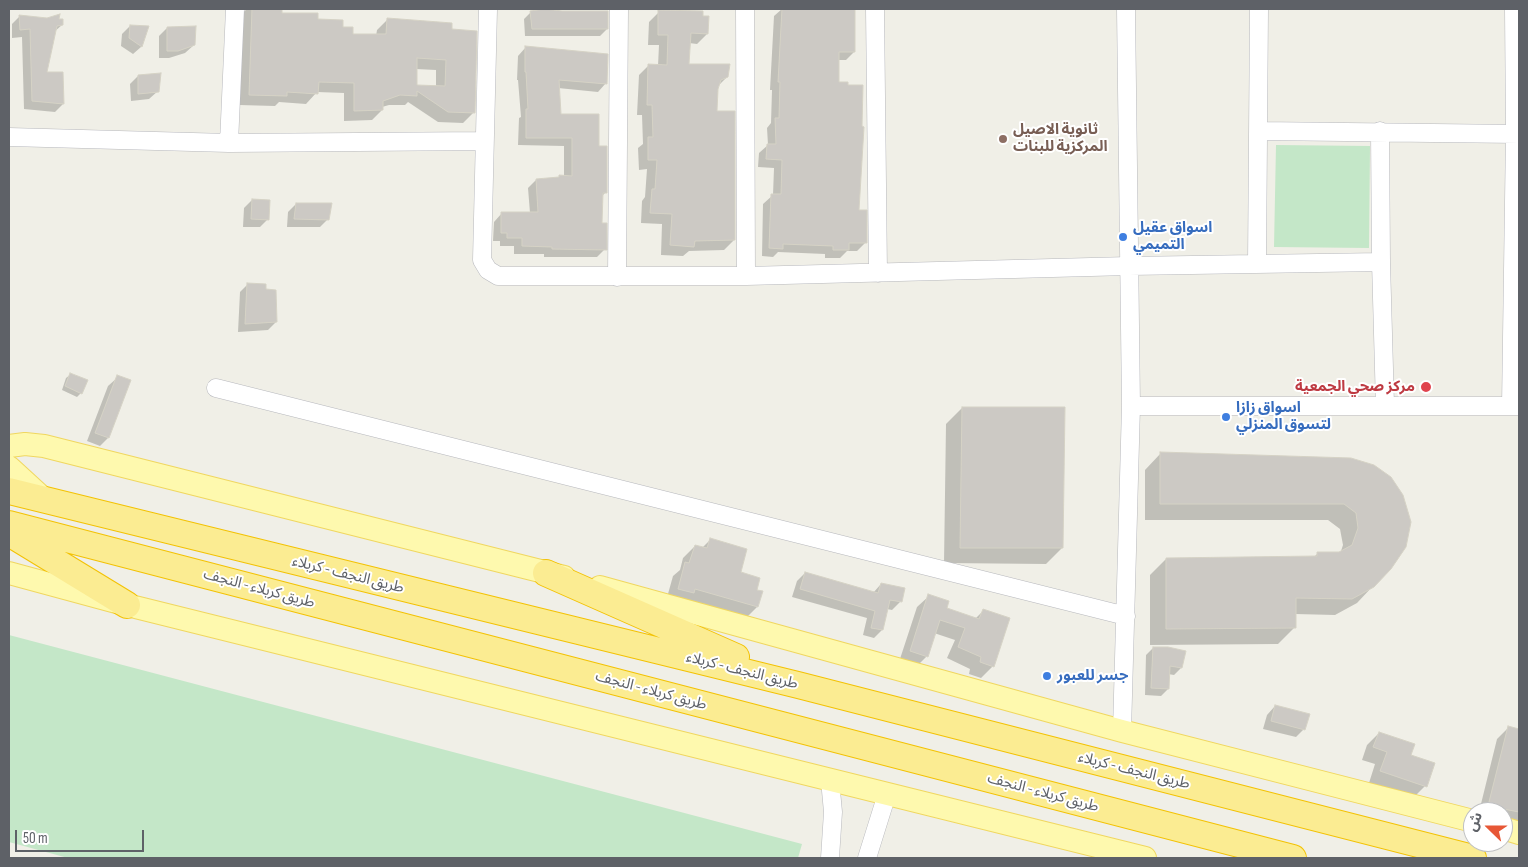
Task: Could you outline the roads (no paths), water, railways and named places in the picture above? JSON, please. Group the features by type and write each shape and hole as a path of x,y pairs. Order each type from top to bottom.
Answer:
{"highway":[{"name":"طريق النجف - کربلاء","path":"9,491 798,685 1473,858"},
{"name":"طريق کربلاء - النجف","path":"9,524 1293,858"},
{"path":"9,533 127,605"},
{"path":"546,573 798,685"}],"main road":[{"path":"9,446 26,444 44,446 546,573 1122,731 1463,818"},
{"path":"9,467 45,500"},
{"path":"9,573 127,605 1145,858"}],"street":[{"path":"229,143 235,9"},
{"path":"488,9 482,260 488,270 498,276 746,276 1129,266 1381,262"},
{"path":"618,277 619,9"},
{"path":"745,9 746,276"},
{"path":"875,9 878,273"},
{"path":"1122,731 1131,406 1126,9"},
{"path":"1257,264 1259,9"},
{"path":"1131,406 1515,406 1517,134 1514,9"},
{"path":"1259,131 1517,134"},
{"path":"1380,131 1385,405"},
{"path":"9,137 229,143 484,140"},
{"path":"216,388 1126,616"},
{"path":"830,780 833,818 830,858"},
{"path":"867,858 887,794"}],"place":[{"name":"ثانوية الاصيل المركزية للبنات","path":"1003,139"},
{"name":"اسواق عقيل التميمي","path":"1123,237"},
{"name":"مركز صحي الجمعية","path":"1426,387"},
{"name":"اسواق زازا لتسوق المنزلي","path":"1226,417"},
{"name":"جسر للعبور","path":"1047,676"}]}
